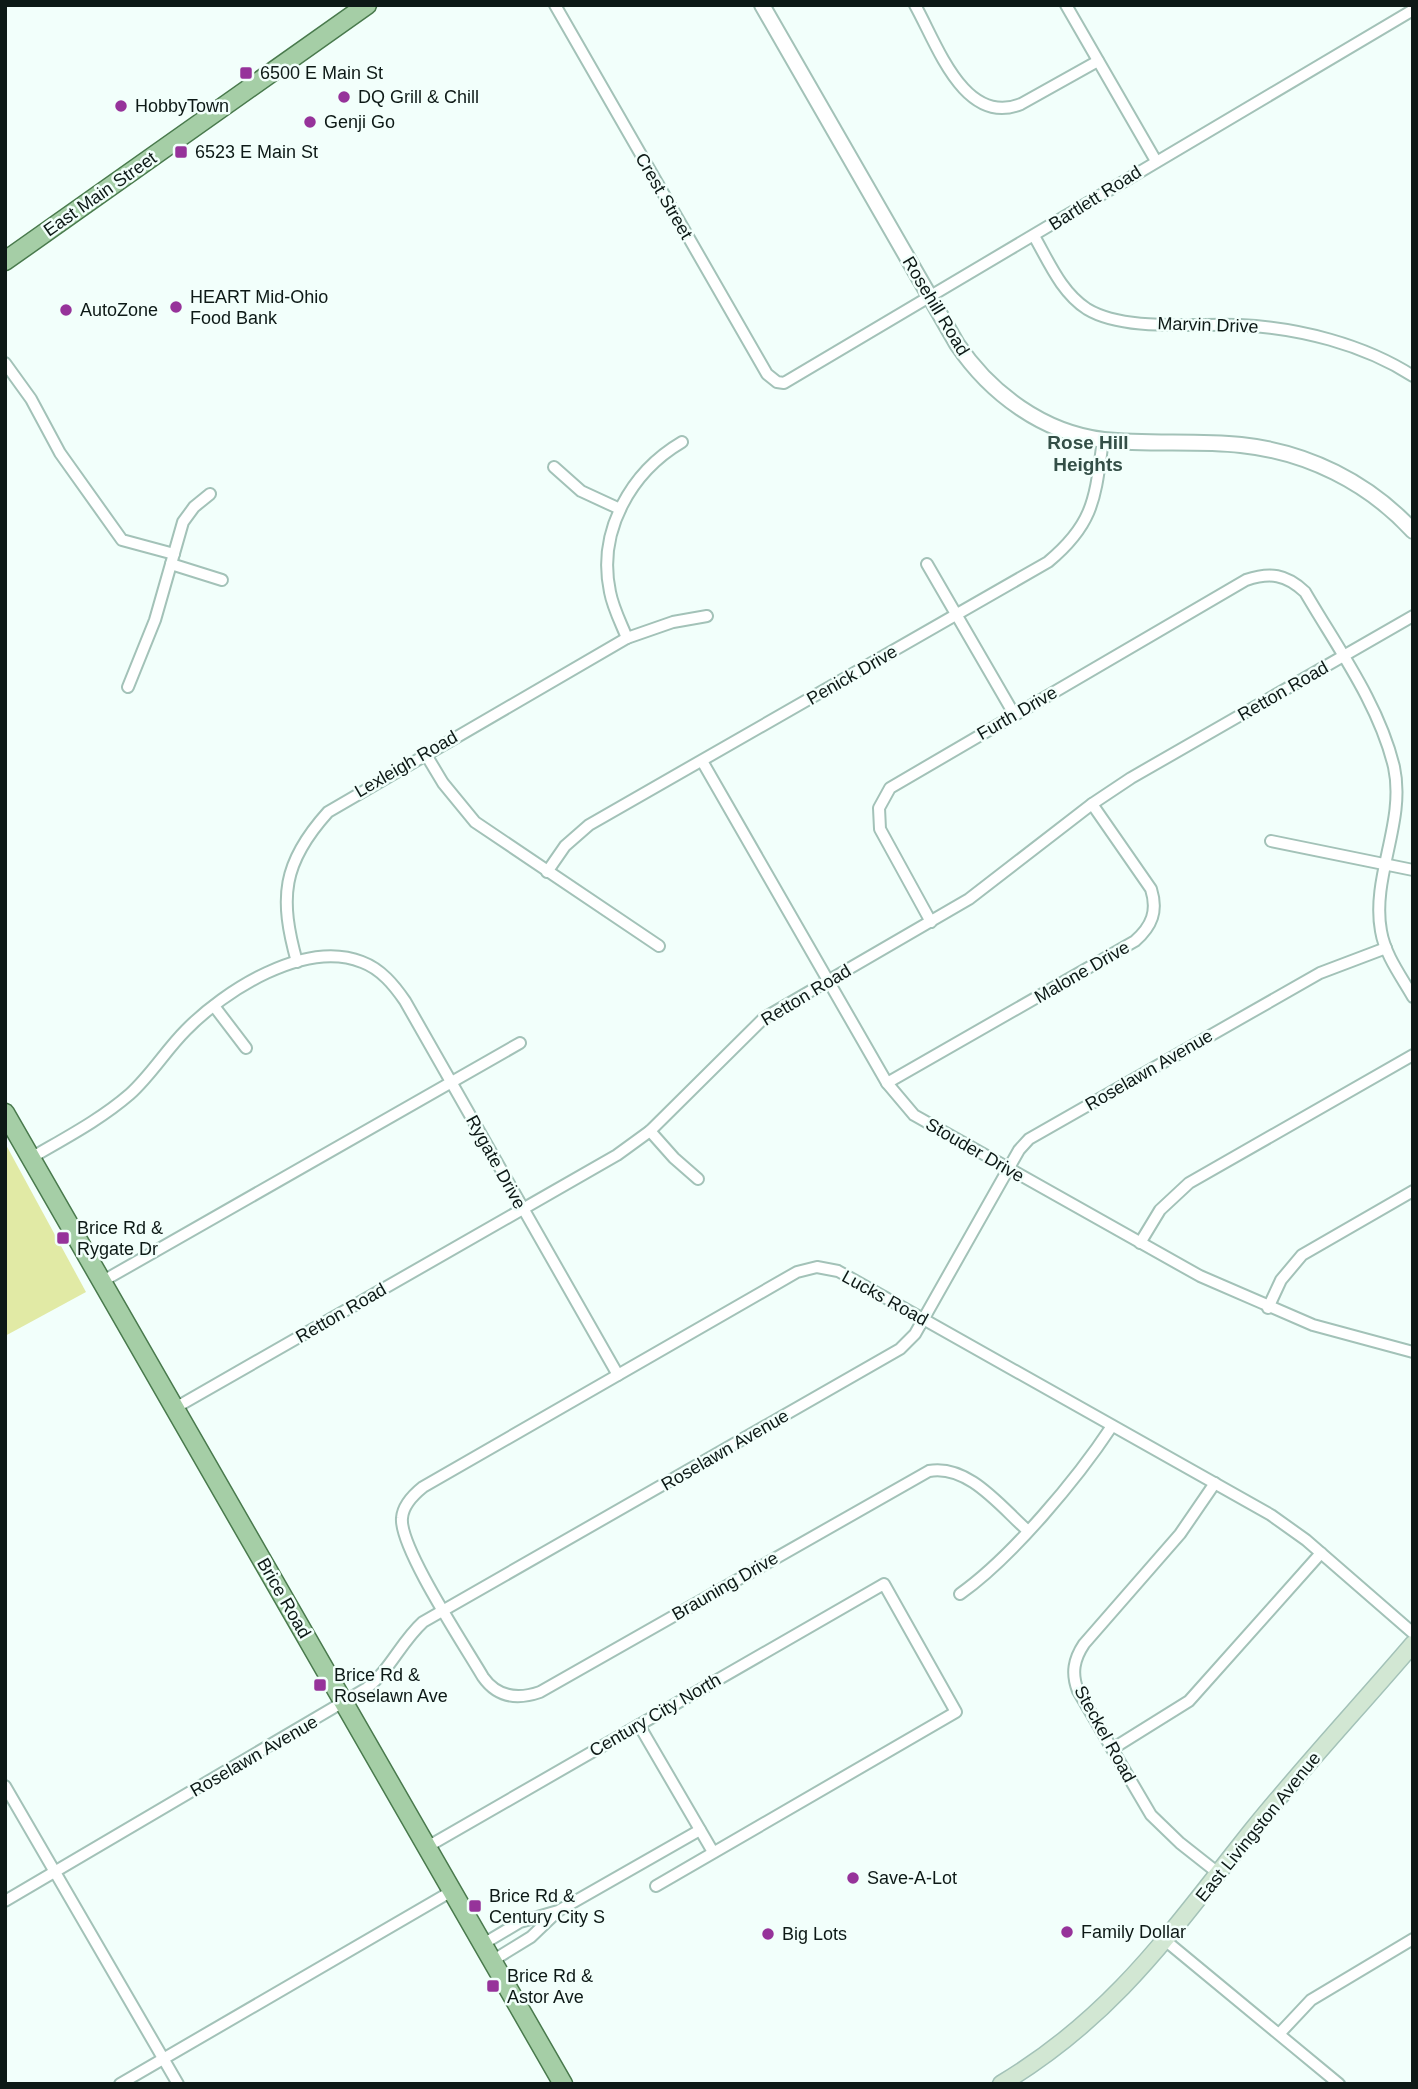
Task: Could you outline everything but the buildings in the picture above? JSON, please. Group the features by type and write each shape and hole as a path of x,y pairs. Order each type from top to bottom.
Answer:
{"main road":[{"name":"East Main Street","path":"5,261 367,5"},
{"name":"Brice Road","path":"5,1113 561,2083"},
{"name":"East Livingston Avenue","path":"1001,2084 1066,2039 1129,1983 1166,1941 1218,1873 1413,1644"}],"street":[{"name":"Crest Street","path":"555,5 767,374 777,382"},
{"name":"Rosehill Road","path":"762,5 966,358 1000,394 1048,424 1102,440 1240,445 1302,458 1363,488 1413,531"},
{"path":"915,5 961,86 977,103 987,107 1010,108 1021,104 1098,61"},
{"path":"1066,5 1156,161"},
{"name":"Bartlett Road","path":"777,382 791,381 810,371 1156,161 1413,10"},
{"name":"Marvin Drive","path":"1034,236 1067,291 1097,314 1132,322 1240,325 1288,330 1327,339 1413,376"},
{"path":"5,363 31,399 60,453 122,540 222,580"},
{"name":"Penick Drive","path":"547,872 565,846 589,825 1048,562 1078,534 1095,497 1102,440"},
{"path":"627,638 614,607 608,576 610,541 620,509 645,470 682,442"},
{"path":"554,467 581,491 620,509"},
{"path":"128,687 155,620 188,513 211,494"},
{"path":"927,564 1014,714"},
{"name":"Furth Drive","path":"931,922 885,841 878,818 879,808 890,788 898,781 1246,580 1262,575 1278,575 1293,581 1304,592 1342,657"},
{"name":"Lexleigh Road","path":"297,962 286,923 286,894 293,865 306,840 328,812 425,753 627,638 673,622 707,616"},
{"name":"Retton Road","path":"175,1408 617,1154 650,1131 759,1022 991,884 1092,804 1413,616"},
{"path":"1342,657 1374,712 1394,769 1395,828 1379,918 1385,948 1413,998"},
{"path":"425,753 443,783 475,822 659,946"},
{"name":"Stouder Drive","path":"702,761 887,1083 914,1115 1200,1276 1268,1308 1336,1332 1413,1352"},
{"name":"Malone Drive","path":"887,1083 1135,941 1150,924 1155,900 1151,888 1092,804"},
{"path":"1271,842 1413,870"},
{"name":"Roselawn Avenue","path":"5,1901 344,1702 380,1678 412,1632 445,1610 900,1349 915,1334 1024,1144 1038,1133 1311,978 1385,948"},
{"name":"Rygate Drive","path":"297,962 329,957 361,961 387,977 396,988 618,1375"},
{"path":"31,1158 107,1113 146,1077 188,1027 214,1006 258,977 297,962"},
{"path":"214,1006 246,1048"},
{"path":"103,1281 520,1043"},
{"path":"1140,1243 1160,1210 1189,1183 1413,1055"},
{"path":"650,1131 674,1158 698,1179"},
{"path":"1268,1308 1281,1280 1302,1255 1413,1191"},
{"name":"Lucks Road","path":"445,1610 405,1539 402,1518 407,1503 423,1487 806,1269 817,1267 838,1272 1280,1521 1413,1633"},
{"path":"960,1594 989,1571 1027,1530 1087,1461 1112,1426"},
{"name":"Brauning Drive","path":"445,1610 489,1685 508,1696 519,1697 540,1692 929,1471 942,1469 965,1476 1027,1530"},
{"name":"Steckel Road","path":"1215,1483 1180,1534 1084,1644 1076,1658 1074,1675 1078,1691 1151,1815 1164,1830 1218,1873"},
{"path":"1112,1749 1189,1701 1321,1553"},
{"name":"Century City North","path":"427,1847 884,1584 957,1712 713,1852"},
{"path":"639,1725 713,1852 656,1886"},
{"path":"5,1786 178,2084"},
{"path":"483,1944 520,1922 558,1910 700,1830"},
{"path":"120,2084 452,1891"},
{"path":"492,1961 531,1937 558,1910"},
{"path":"1280,2033 1311,2000 1413,1939"},
{"path":"1166,1941 1339,2084"}],"green space":[{"path":"5,1143 86,1292 5,1336"}],"place":[{"name":"6500 E Main St","path":"246,73"},
{"name":"DQ Grill & Chill","path":"344,97"},
{"name":"HobbyTown","path":"121,106"},
{"name":"Genji Go","path":"310,122"},
{"name":"6523 E Main St","path":"181,152"},
{"name":"HEART Mid-Ohio Food Bank","path":"176,307"},
{"name":"AutoZone","path":"66,310"},
{"name":"Brice Rd & Rygate Dr","path":"63,1238"},
{"name":"Brice Rd & Roselawn Ave","path":"320,1685"},
{"name":"Save-A-Lot","path":"853,1878"},
{"name":"Brice Rd & Century City S","path":"475,1906"},
{"name":"Family Dollar","path":"1067,1932"},
{"name":"Big Lots","path":"768,1934"},
{"name":"Brice Rd & Astor Ave","path":"493,1986"}],"district":[{"name":"Rose Hill Heights","path":"1088,453"}]}
